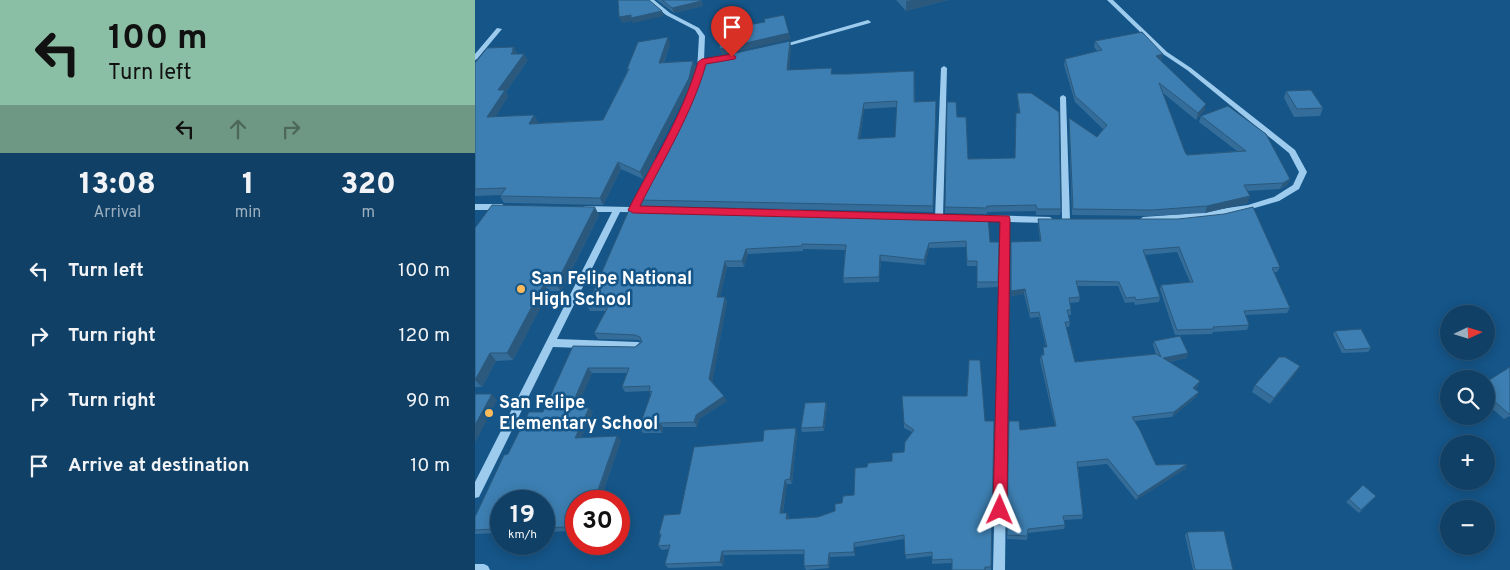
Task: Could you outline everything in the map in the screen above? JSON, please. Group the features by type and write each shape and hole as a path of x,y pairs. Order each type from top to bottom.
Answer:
{"street":[{"path":"651,0 668,14 700,32 702,36 702,62 696,85 678,122"},
{"path":"1110,0 1165,53 1189,69 1292,152 1302,164 1304,170 1300,182 1294,187 1271,201 1252,207 1205,215 1135,220"},
{"path":"772,48 868,22"},
{"path":"475,58 499,29"},
{"path":"702,62 739,56"},
{"path":"939,216 944,68"},
{"path":"1063,97 1066,220"},
{"path":"633,210 661,157"},
{"path":"475,207 513,208"},
{"path":"580,208 811,214"},
{"path":"475,493 618,209"},
{"path":"929,216 948,217"},
{"path":"967,218 1076,220"},
{"path":"999,570 1005,219"},
{"path":"551,344 638,346"},
{"path":"475,570 484,570"}],"building":[{"path":"618,0 649,0 662,11 631,18 631,15 619,17"},
{"path":"662,0 701,0 701,1 672,8"},
{"path":"784,15 789,33 720,49 717,30 765,22 764,19"},
{"path":"1142,32 1163,54 1156,56 1206,104 1198,113 1159,83 1187,155 1246,151 1201,116 1228,106 1266,134 1290,179 1283,183 1244,185 1250,196 1207,206 1152,210 1073,209 1069,118 1097,137 1107,125 1075,96 1065,59 1102,50 1095,41"},
{"path":"668,37 659,63 693,61 689,78 640,172 618,162 600,198 500,196 506,188 475,189 475,63 487,48 514,47 511,54 524,54 498,90 505,90 487,117 534,115 529,124 603,120 629,69 627,69 638,42"},
{"path":"790,41 787,70 832,68 831,74 914,71 914,102 936,101 933,206 638,200 699,80 704,61 722,60 722,56","holes":["897,101 895,137 858,139 864,103"]},
{"path":"1311,90 1323,108 1297,109 1286,91"},
{"path":"1017,93 1031,93 1059,112 1061,209 1037,209 1036,205 987,206 987,208 945,207 947,102 956,102 957,117 966,117 968,159 1015,158 1016,113 1020,113"},
{"name":"San Felipe National High School","path":"492,205 595,207 556,284 544,284 507,353 490,353 475,380 475,228"},
{"path":"1253,207 1280,267 1272,268 1290,308 1244,311 1249,325 1213,327 1214,329 1177,330 1161,285 1193,282 1179,247 1143,250 1160,297 1136,300 1135,297 1126,298 1119,282 1076,281 1080,297 1069,298 1071,310 1067,310 1070,322 1065,322 1075,362 1156,354 1161,357 1154,341 1180,336 1188,353 1163,358 1200,381 1193,388 1199,392 1174,412 1132,417 1156,465 1187,464 1138,496 1108,459 1077,462 1083,515 1063,516 1065,525 1028,529 1027,536 1007,535 1009,421 1019,421 1020,430 1056,426 1041,355 1044,355 1043,347 1047,347 1039,312 1030,313 1025,289 1011,291 1011,242 1041,241 1038,219 1178,219 1224,214"},
{"path":"629,210 988,217 990,242 999,242 998,282 977,282 977,261 967,261 966,241 929,243 924,260 880,255 879,277 843,278 846,245 802,244 802,246 746,249 742,261 725,261 717,297 725,297 709,379 724,396 696,415 694,422 660,423 659,428 639,428 652,391 649,392 650,386 622,387 629,368 588,368 571,407 589,408 575,438 617,436 598,490 565,490 565,527 555,528 555,490 490,490 490,529 475,530 475,517 504,455 508,454 529,412 543,412 573,346 635,347 642,342 640,337 635,335 594,333 609,305 587,306"},
{"path":"1361,329 1371,348 1345,350 1335,331"},
{"path":"1279,357 1285,357 1300,366 1274,398 1255,385"},
{"path":"969,360 980,360 985,421 994,421 991,567 985,567 985,570 952,570 952,559 932,560 932,552 905,555 904,535 854,543 854,552 829,553 828,565 804,566 804,550 722,551 720,562 665,564 670,545 658,546 661,534 659,534 664,515 680,514 694,447 763,441 764,430 796,428 790,479 785,480 780,513 787,513 786,519 818,517 835,511 835,504 842,503 843,496 854,495 855,468 867,467 868,463 892,461 892,453 904,452 905,442 914,430 904,423 902,396 967,396"},
{"path":"1510,367 1510,414 1495,402 1495,376"},
{"path":"475,394 492,394 475,425"},
{"path":"826,402 823,427 801,428 805,403"},
{"path":"1363,485 1376,496 1361,510 1349,499"},
{"path":"1224,531 1233,570 1195,570 1187,532"}],"place":[{"name":"San Felipe National High School","path":"521,289"},
{"name":"San Felipe Elementary School","path":"489,413"}],"route":[{"path":"732,57 702,62 696,85 633,210 1005,219 1000,510"}]}
